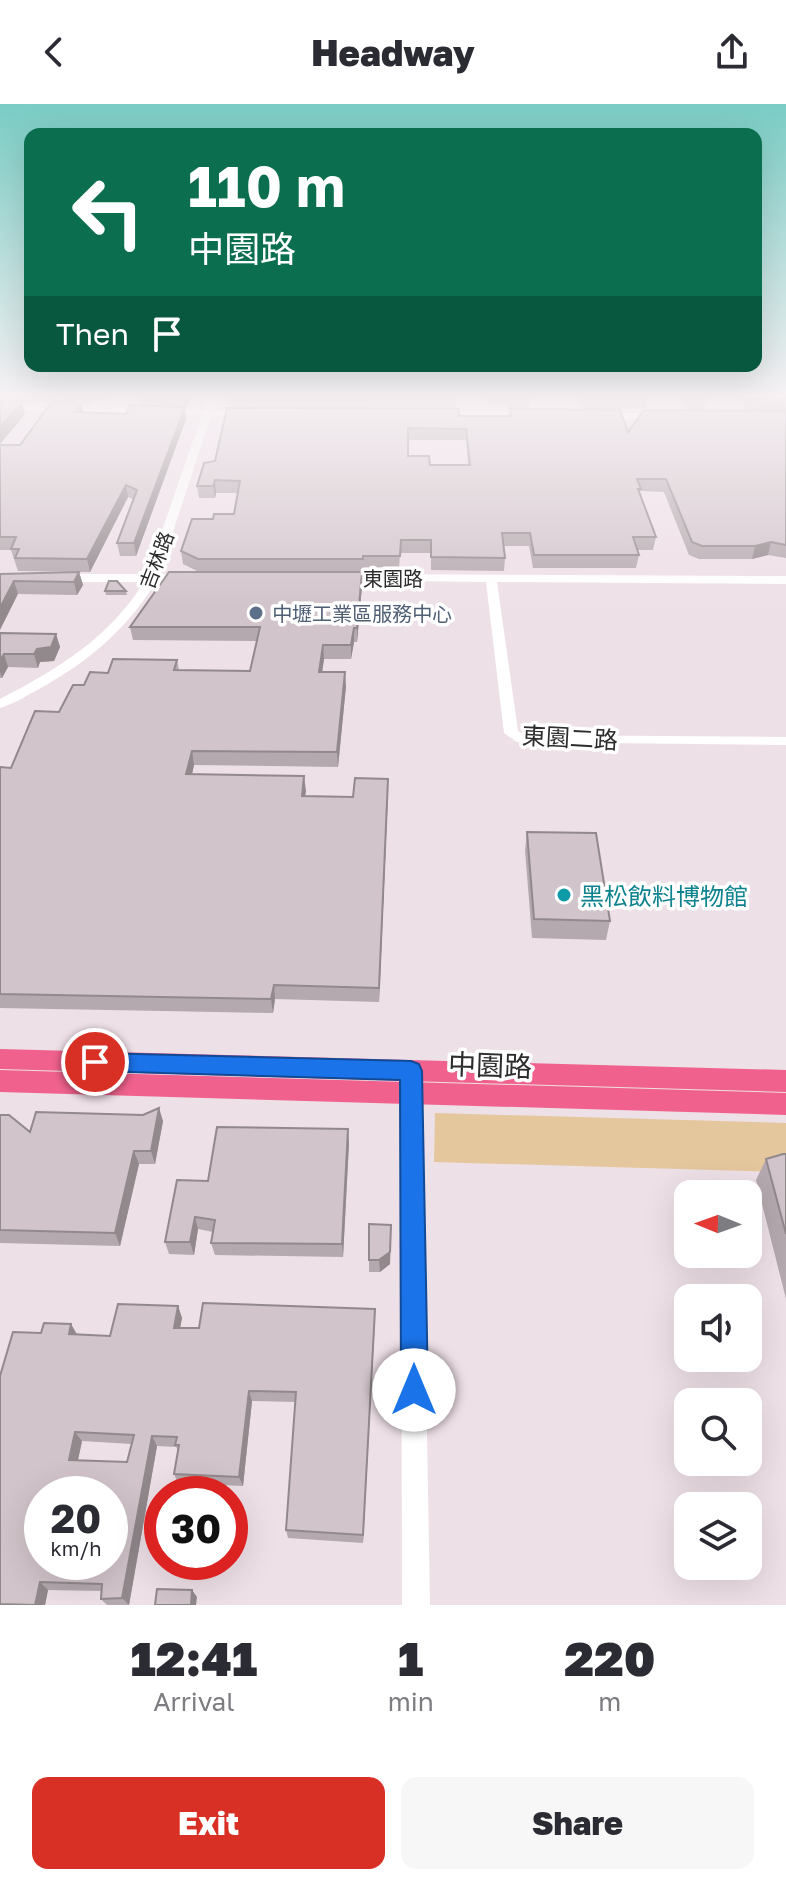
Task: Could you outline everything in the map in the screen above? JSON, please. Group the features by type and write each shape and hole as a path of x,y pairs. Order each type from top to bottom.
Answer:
{"main road":[{"name":"中園路","path":"0,1059 786,1104"},
{"name":"中園路","path":"0,1081 786,1081"}],"street":[{"name":"吉林路","path":"0,704 54,677 117,630 138,604 152,578 189,468"},
{"path":"46,578 199,578"},
{"name":"東園路","path":"337,578 786,580"},
{"name":"東園二路","path":"491,579 511,733 522,739 786,741"},
{"path":"411,1082 416,1605"}],"shaded area":[{"path":"435,1113 786,1123 786,1172 434,1162"}],"building":[{"path":"0,468 162,468 134,543 117,543 137,490 126,485 87,559 15,558 19,549 11,549 16,537 0,537"},
{"path":"202,468 786,468 786,545 771,542 755,546 702,546 692,542 666,479 637,479 656,537 633,537 639,555 534,555 530,533 502,533 505,558 431,557 431,540 401,540 400,556 363,556 363,559 198,559 181,551 192,519 213,519 214,514 234,514 240,481 215,480 213,486 197,486"},
{"path":"79,572 74,582 14,581 0,608 0,574"},
{"path":"169,572 362,572 357,628 354,628 351,645 323,645 319,672 345,672 337,752 192,751 186,774 304,776 302,796 353,797 355,778 388,779 379,988 274,985 271,999 0,994 0,767 11,768 35,711 59,712 73,685 84,685 90,672 108,673 113,659 177,660 174,670 250,671 260,627 130,627"},
{"path":"109,581 117,581 126,591 105,591"},
{"path":"0,633 56,634 51,647 37,649 34,654 4,654 0,660"},
{"name":"黑松飲料博物館","path":"527,832 596,833 610,921 534,919"},
{"path":"159,1108 151,1151 134,1151 115,1233 0,1230 0,1115 9,1115 30,1132 36,1112 143,1115"},
{"path":"217,1127 348,1129 342,1244 211,1243 215,1220 195,1217 190,1242 165,1242 177,1180 208,1181"},
{"path":"786,1154 786,1234 766,1159"},
{"path":"369,1224 391,1225 390,1252 379,1260 369,1260"},
{"path":"203,1303 375,1309 363,1535 286,1530 296,1392 249,1391 239,1476 174,1474 179,1445 175,1445 177,1437 152,1436 128,1566 128,1476 24,1476 24,1580 125,1580 122,1598 101,1599 102,1584 40,1582 35,1605 0,1604 0,1376 13,1332 41,1333 44,1323 71,1324 69,1334 110,1336 118,1304 178,1306 174,1328 199,1328","holes":["75,1432 134,1435 127,1462 69,1460"]},
{"path":"157,1589 192,1590 191,1605 155,1605"}],"place":[{"name":"中壢工業區服務中心","path":"256,613"},
{"name":"黑松飲料博物館","path":"564,895"}],"route":[{"path":"95,1062 411,1071 414,1390"}]}
